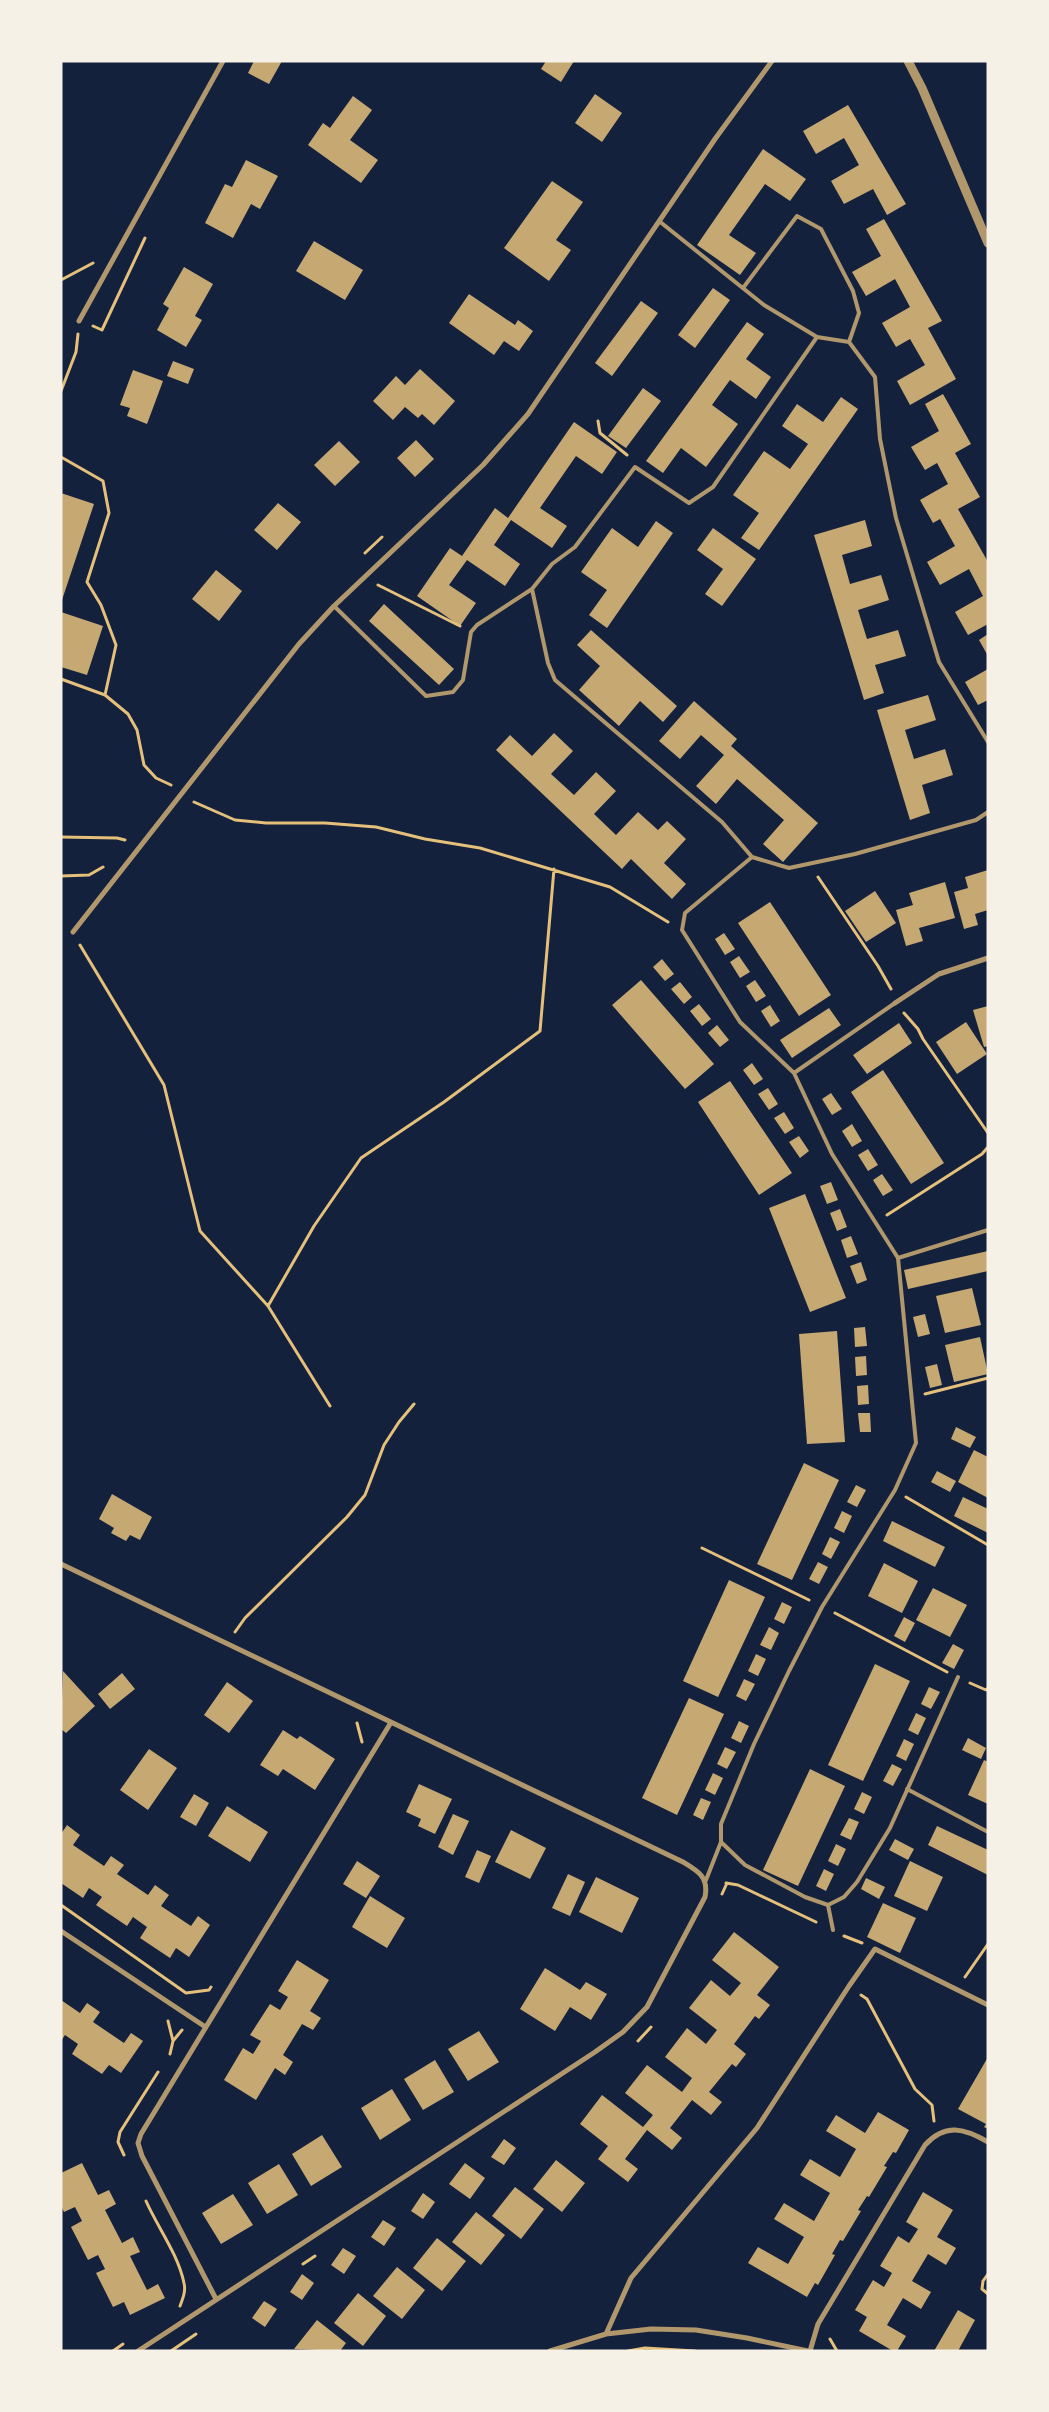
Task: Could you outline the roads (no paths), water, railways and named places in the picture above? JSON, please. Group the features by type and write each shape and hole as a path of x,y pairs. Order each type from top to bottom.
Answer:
{"street":[{"path":"79,321 224,61"},
{"path":"73,932 276,672 334,606 483,465 512,434 556,375 714,139 772,61"},
{"path":"908,61 922,88 988,243"},
{"path":"895,1002 939,974 988,958"},
{"path":"61,1564 227,1643 390,1724 682,1862 701,1873 706,1880 705,1898 647,2007 623,2032 138,2351"},
{"path":"216,2299 142,2156 138,2144 141,2134 204,2026 390,1724"},
{"path":"61,1930 204,2026"},
{"path":"606,2334 631,2278 757,2128 848,1986 875,1949 988,2005"},
{"path":"550,2351 606,2334 651,2329 696,2330 809,2351 818,2324 920,2153 936,2134 948,2130 963,2131 988,2142"}],"lane":[{"path":"743,288 796,216 821,229 853,292 859,313 849,342"},
{"path":"659,221 764,305 817,337 849,342 875,376 880,439 896,518 939,662 988,742"},
{"path":"334,606 426,696 453,692 463,680 472,632 477,625 532,589 552,564 575,547 634,467 689,503 713,487 817,337"},
{"path":"532,589 548,663 555,680 722,822 752,857 789,868 855,854 976,820 988,812"},
{"path":"706,1880 721,1842 721,1824 754,1744 822,1607 895,1490 916,1443 898,1258 832,1154 794,1073 740,1022 682,930 685,913 752,857"},
{"path":"794,1073 895,1002"},
{"path":"898,1258 988,1230"},
{"path":"721,1842 745,1865 805,1897 828,1905 844,1897 857,1882 890,1828 958,1677"},
{"path":"907,1789 988,1832"},
{"path":"828,1905 833,1930"}]}
